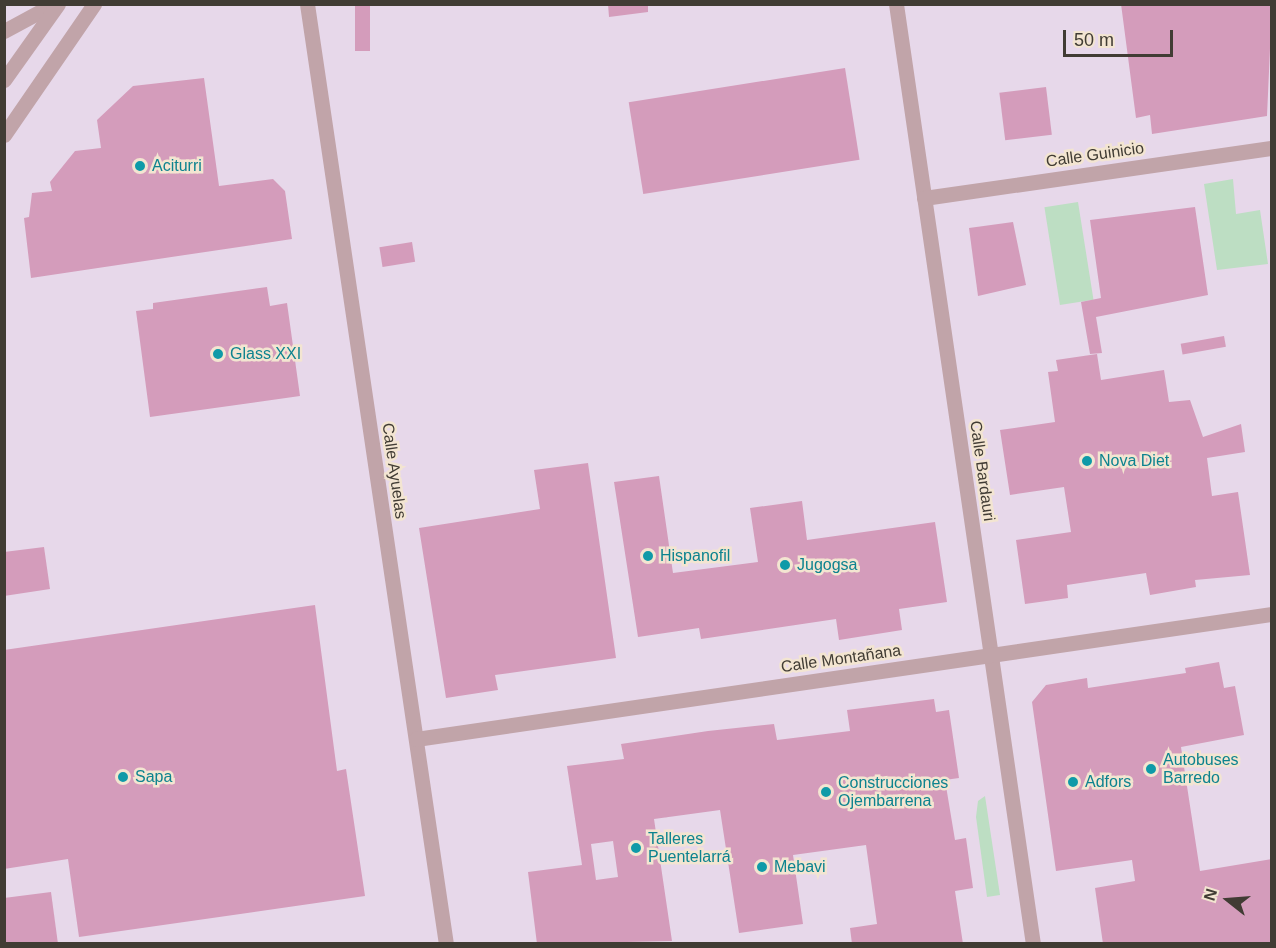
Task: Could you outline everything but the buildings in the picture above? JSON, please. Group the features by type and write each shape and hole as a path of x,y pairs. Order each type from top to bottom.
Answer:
{"street":[{"path":"4,31 56,4"},
{"path":"4,80 56,4"},
{"path":"4,135 94,4"},
{"name":"Calle Ayuelas","path":"307,4 446,944"},
{"name":"Calle Bardauri","path":"896,4 1033,944"},
{"name":"Calle Guinicio","path":"924,198 1272,148"},
{"name":"Calle Montañana","path":"416,739 1272,614"}],"shaded area":[{"path":"5,5 1271,5 1271,943 5,943"}],"green space":[{"path":"1233,179 1236,214 1260,210 1268,264 1217,270 1204,184"},
{"path":"1078,202 1093,300 1060,305 1044,207"},
{"path":"985,796 1000,895 987,897 976,817 978,801"}],"place":[{"name":"Aciturri","path":"140,166"},
{"name":"Glass XXI","path":"218,354"},
{"name":"Nova Diet","path":"1087,461"},
{"name":"Hispanofil","path":"648,556"},
{"name":"Jugogsa","path":"785,565"},
{"name":"Autobuses Barredo","path":"1151,769"},
{"name":"Sapa","path":"123,777"},
{"name":"Adfors","path":"1073,782"},
{"name":"Construcciones Ojembarrena","path":"826,792"},
{"name":"Talleres Puentelarrá","path":"636,848"},
{"name":"Mebavi","path":"762,867"}]}
